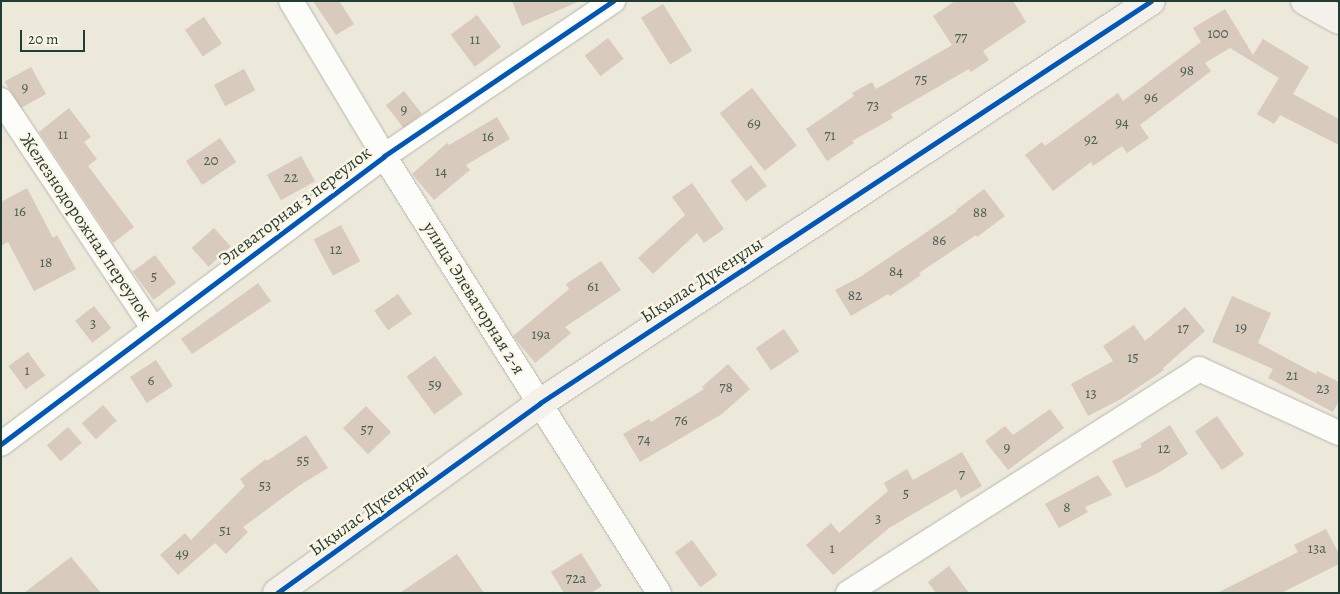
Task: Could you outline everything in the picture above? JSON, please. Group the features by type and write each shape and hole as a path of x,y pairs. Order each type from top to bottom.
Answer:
{"street":[{"name":"улица Элеваторная 2-я","path":"291,1 384,156 659,593"},
{"name":"Элеваторная 3 переулок","path":"1,444 384,156 613,1"},
{"path":"1305,1 1339,20"},
{"name":"Ықылас Дүкенұлы","path":"277,593 540,403 1150,2"},
{"name":"Железнодорожная переулок","path":"1,100 154,329"},
{"path":"848,593 1200,369 1339,433"}],"building":[{"path":"313,1 339,1 354,24 336,35"},
{"path":"512,1 580,1 522,26"},
{"path":"955,1 1013,1 1026,22 983,51 989,60 971,72 969,69 891,114 893,118 852,141 854,143 827,161 806,129 854,96 852,93 872,82 876,89 952,45 933,16"},
{"path":"663,4 692,51 670,64 641,18"},
{"path":"1225,9 1253,55 1263,39 1309,67 1293,94 1339,119 1339,145 1280,115 1274,124 1257,114 1279,78 1230,48 1205,63 1211,71 1140,125 1149,138 1127,153 1122,146 1093,166 1091,162 1053,191 1025,155 1042,142 1045,146 1118,93 1123,101 1201,42 1193,28"},
{"path":"477,15 501,47 475,67 451,35"},
{"path":"204,17 222,44 203,56 185,30"},
{"path":"608,38 624,59 600,76 585,55"},
{"path":"31,67 46,94 20,109 5,82"},
{"path":"244,69 255,90 225,106 214,85"},
{"path":"752,88 797,146 765,171 720,113"},
{"path":"404,91 422,114 404,128 386,105"},
{"path":"69,108 91,137 84,142 97,159 88,166 134,227 113,243 39,132"},
{"path":"497,117 510,139 466,165 470,170 434,200 412,174 447,143 449,145"},
{"path":"220,138 236,162 202,185 186,161"},
{"path":"301,156 315,181 281,200 267,175"},
{"path":"751,165 767,186 746,201 730,181"},
{"path":"692,183 724,229 704,243 697,233 653,274 638,258 685,215 672,197"},
{"path":"27,188 53,238 57,235 76,269 34,291 8,242 1,246 1,202"},
{"path":"984,189 1005,216 977,237 976,235 919,273 921,275 890,296 888,294 851,316 835,290 860,277 918,238 957,211"},
{"path":"341,225 360,261 333,276 314,240"},
{"path":"214,228 231,247 208,267 192,248"},
{"path":"155,255 176,283 154,300 133,272"},
{"path":"601,261 621,290 565,327 571,333 535,363 513,336 569,289 566,284"},
{"path":"258,283 271,301 192,354 181,339"},
{"path":"398,294 412,314 388,330 374,311"},
{"path":"1232,296 1271,313 1258,343 1316,374 1317,371 1339,382 1339,401 1333,412 1268,378 1273,369 1212,342"},
{"path":"94,306 111,328 92,343 75,321"},
{"path":"1185,307 1205,331 1163,368 1164,370 1121,399 1088,416 1071,384 1113,361 1103,346 1134,325 1145,341"},
{"path":"784,329 799,351 771,370 756,348"},
{"path":"28,352 45,375 26,390 9,366"},
{"path":"435,356 463,394 434,415 407,377"},
{"path":"156,360 173,386 147,403 130,377"},
{"path":"728,364 750,389 722,414 640,462 623,434 649,419 651,422 704,389 702,387"},
{"path":"103,405 117,421 96,439 82,423"},
{"path":"366,406 391,432 368,454 343,428"},
{"path":"1050,409 1064,428 1008,470 985,441 1005,426 1013,435"},
{"path":"1217,416 1244,455 1222,470 1195,431"},
{"path":"1170,425 1188,454 1158,473 1126,488 1112,461 1142,447 1140,444"},
{"path":"68,427 82,443 61,461 47,445"},
{"path":"306,435 328,468 300,485 243,527 248,532 226,554 215,543 178,575 160,555 185,533 191,540 245,486 240,479 266,459 267,461"},
{"path":"962,452 982,486 961,498 956,489 889,528 833,575 806,545 831,523 839,533 888,491 884,483 907,469 913,480"},
{"path":"1098,475 1112,495 1085,507 1088,512 1059,528 1045,504"},
{"path":"1326,529 1339,554 1339,564 1281,593 1217,593 1298,552 1294,545"},
{"path":"692,540 717,575 700,587 675,552"},
{"path":"581,553 602,586 591,593 564,593 551,572"},
{"path":"457,554 484,593 400,593"},
{"path":"71,557 101,593 24,593"},
{"path":"949,566 969,593 936,593 928,582"}],"cycle path":[{"path":"1,444 384,156 613,1"},
{"path":"277,593 540,403 1151,1"}]}
